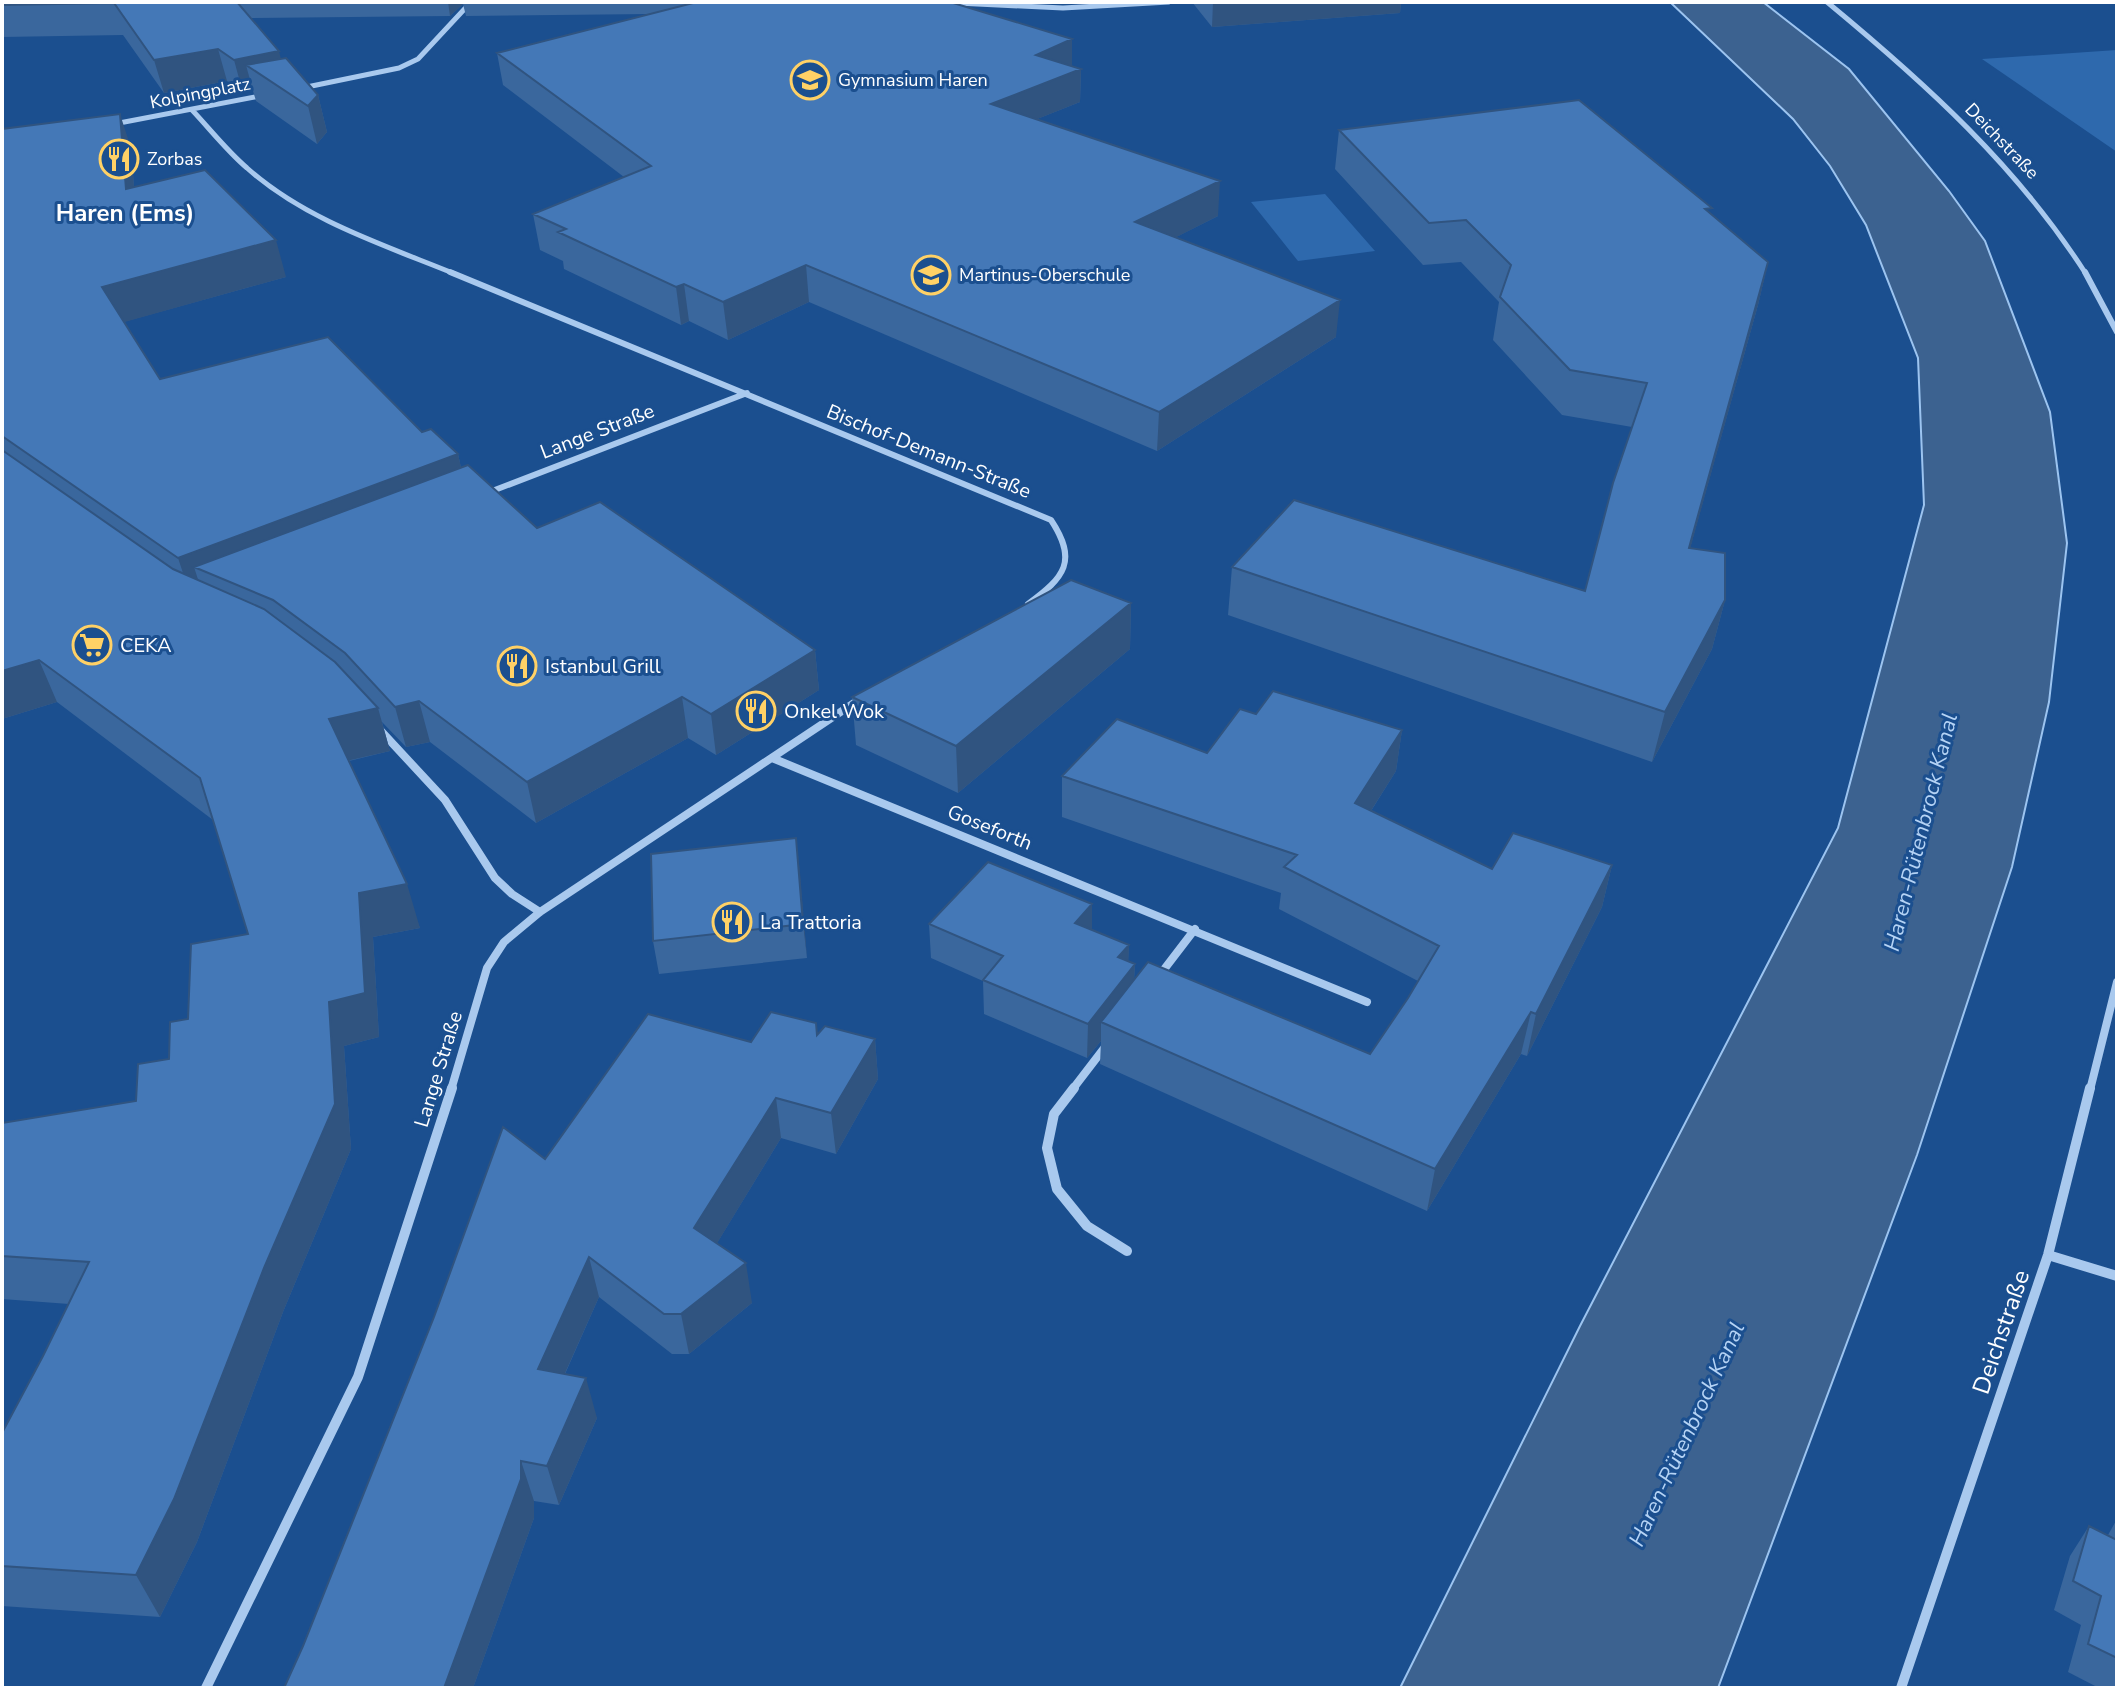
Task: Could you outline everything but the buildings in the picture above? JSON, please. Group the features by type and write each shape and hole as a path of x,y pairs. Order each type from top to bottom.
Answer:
{"street":[{"path":"296,89 399,68 418,59 471,2"},
{"path":"936,2 1063,8 1169,2"},
{"name":"Deichstraße","path":"1827,2 1877,42 1938,99 2036,198 2101,296 2117,332"},
{"name":"Kolpingplatz","path":"104,126 266,95"},
{"name":"Bischof-Demann-Straße","path":"192,110 248,169 339,226 1051,520 1066,543 1064,565 1052,588 1015,612"},
{"name":"Lange Straße","path":"483,494 747,393"},
{"path":"372,722 445,800 495,878 512,894 540,912 870,692"},
{"name":"Goseforth","path":"772,758 1367,1002"},
{"name":"Lange Straße","path":"206,1688 358,1377 457,1072 487,968 504,942 540,912"},
{"path":"1148,991 1195,929"},
{"name":"Deichstraße","path":"1901,1688 2048,1255 2117,982"},
{"path":"1111,1040 1054,1114 1047,1148 1057,1189 1087,1226 1127,1251"},
{"path":"2048,1255 2117,1276"}],"shaded area":[{"path":"2117,50 2117,152 1982,59"},
{"path":"1325,194 1375,251 1298,261 1251,202"}],"water":[{"name":"Haren-Rütenbrock Kanal","path":"1670,2 1763,2 1849,69 1949,191 1985,241 2050,412 2067,543 2049,702 2012,867 1917,1155 1718,1688 1400,1688 1580,1326 1838,828 1924,505 1918,358 1866,225 1830,166 1793,119"}],"place":[{"name":"Gymnasium Haren","path":"810,80"},
{"name":"Zorbas","path":"119,159"},
{"name":"Martinus-Oberschule","path":"931,275"},
{"name":"CEKA","path":"92,645"},
{"name":"Istanbul Grill","path":"517,666"},
{"name":"Onkel Wok","path":"756,711"},
{"name":"La Trattoria","path":"732,922"}],"district":[{"name":"Haren (Ems)","path":"125,213"}]}
